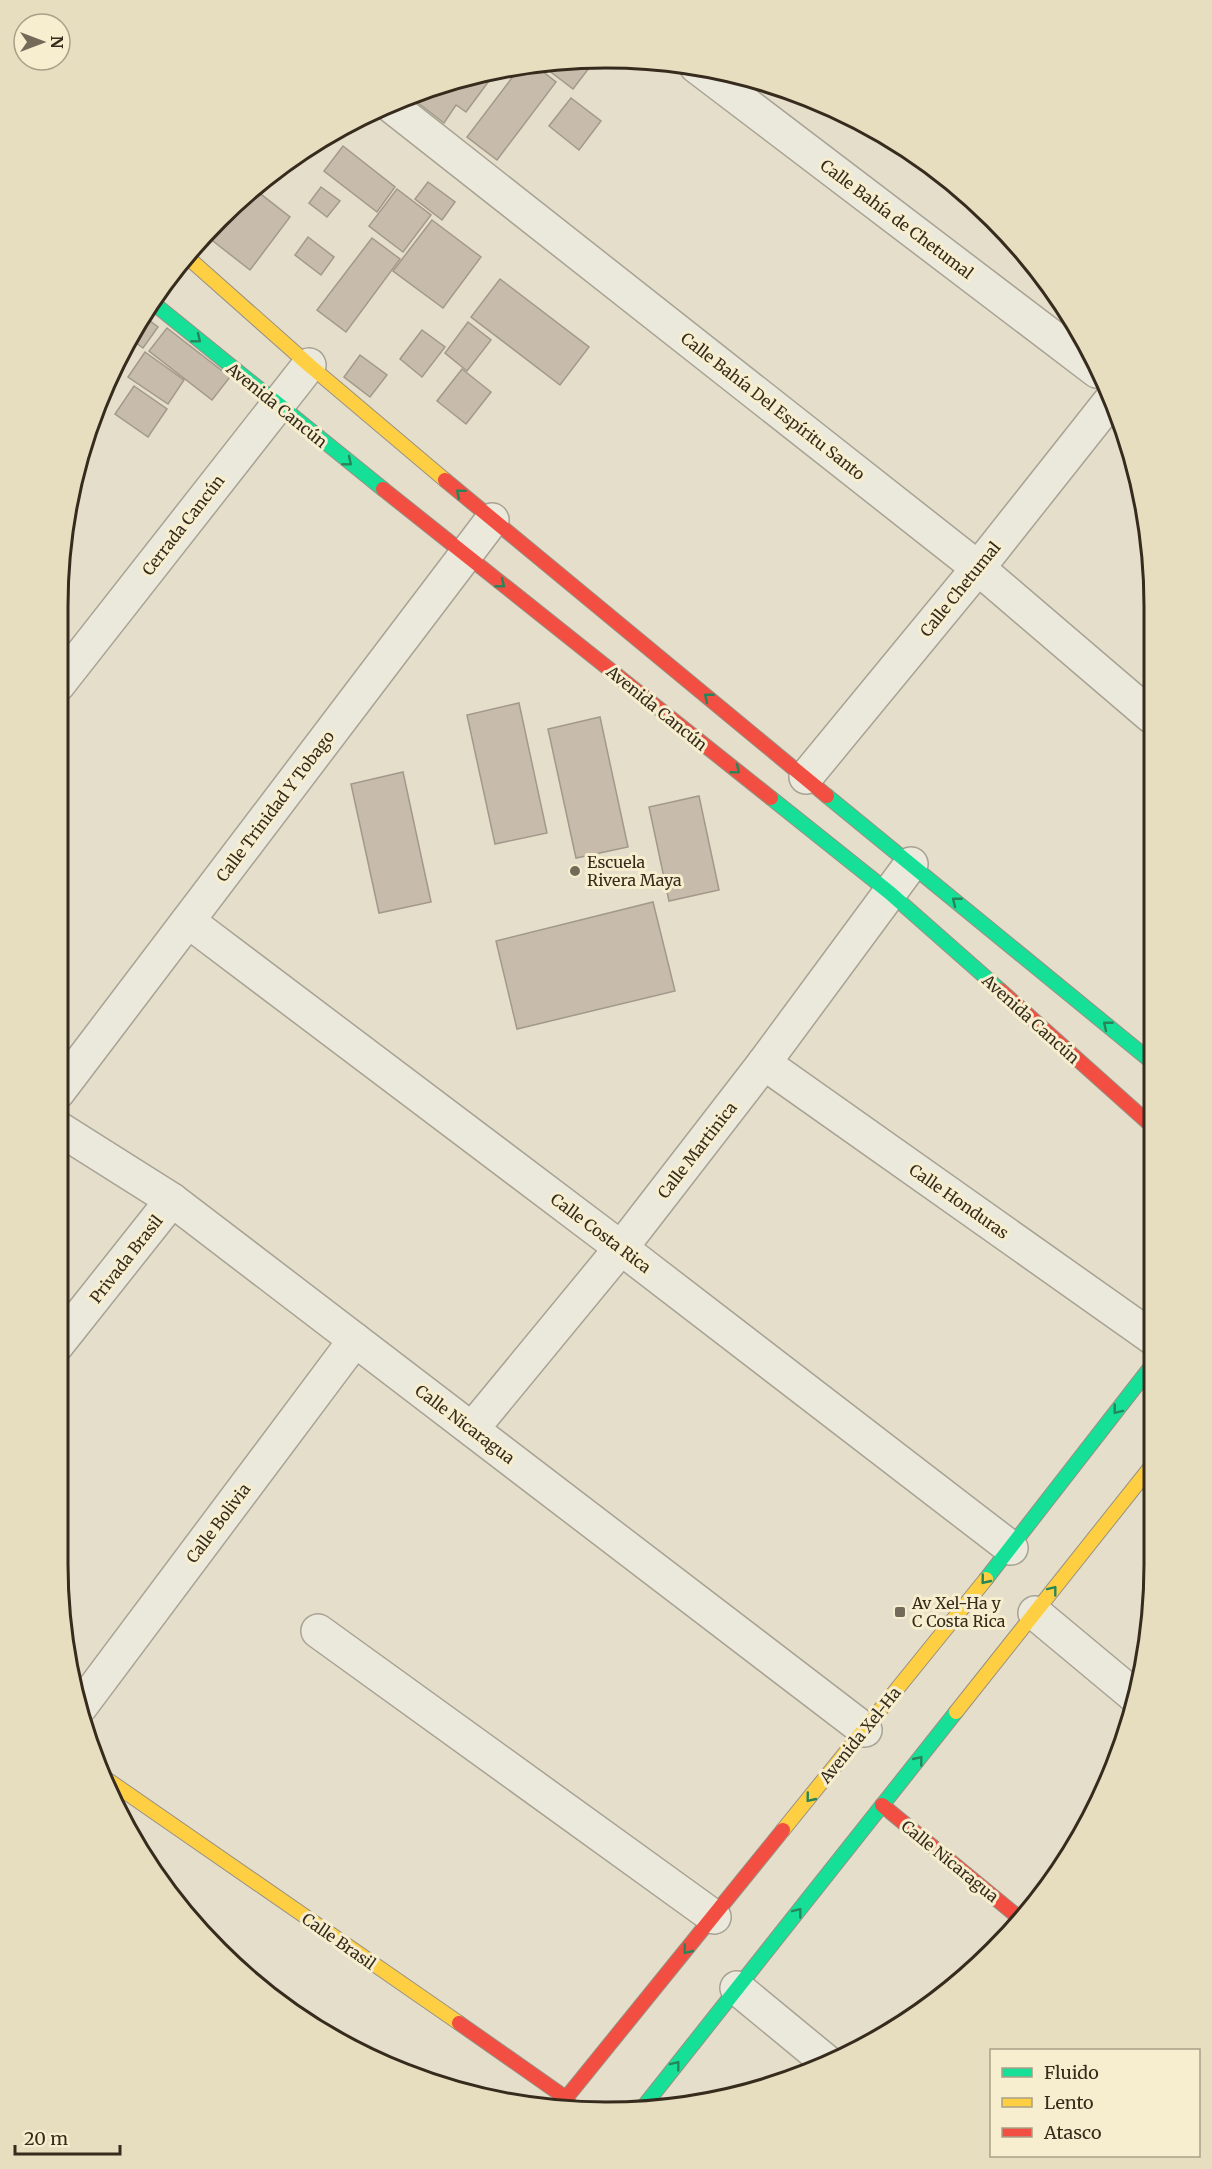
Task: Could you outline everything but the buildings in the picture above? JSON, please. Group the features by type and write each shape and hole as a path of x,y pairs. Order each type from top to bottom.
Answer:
{"street":[{"name":"Calle Bahía de Chetumal","path":"712,78 1086,363"},
{"name":"Calle Bahía Del Espíritu Santo","path":"396,110 978,567 1144,710"},
{"path":"192,262 309,365 492,520 1144,1055"},
{"name":"Avenida Cancún","path":"158,307 464,555 890,894 1144,1119"},
{"name":"Cerrada Cancún","path":"68,672 309,365"},
{"name":"Calle Chetumal","path":"806,777 1106,406"},
{"name":"Calle Trinidad Y Tobago","path":"68,1079 492,520"},
{"name":"Calle Martinica","path":"472,1429 621,1248 764,1063 911,864"},
{"name":"Calle Costa Rica","path":"189,921 621,1248 1011,1548"},
{"name":"Calle Honduras","path":"764,1063 1144,1332"},
{"name":"Calle Nicaragua","path":"68,1135 172,1200 865,1730"},
{"name":"Privada Brasil","path":"68,1332 172,1200"},
{"name":"Calle Bolivia","path":"86,1700 355,1340"},
{"name":"Avenida Xel-Ha","path":"568,2100 1011,1548 1144,1376"},
{"path":"648,2099 1144,1475"},
{"path":"1035,1613 1129,1691"},
{"path":"318,1631 714,1917"},
{"name":"Calle Brasil","path":"116,1785 562,2099"},
{"name":"Calle Nicaragua","path":"882,1805 1014,1914"},
{"path":"737,1988 821,2057"}],"traffic: fast":[{"path":"158,307 383,489"},
{"path":"827,796 1144,1055"},
{"path":"771,798 890,893 1000,990"},
{"path":"986,1579 1144,1376"},
{"path":"649,2099 956,1712"}],"traffic: slow":[{"path":"192,262 309,365 445,480"},
{"path":"956,1712 1144,1475"},
{"path":"783,1830 986,1579"},
{"path":"116,1785 459,2023"}],"traffic: jam":[{"path":"445,480 827,796"},
{"path":"383,489 771,798"},
{"path":"1000,990 1144,1119"},
{"path":"882,1805 1014,1914"},
{"path":"565,2099 783,1830"},
{"path":"459,2023 567,2100"}],"place":[{"name":"Escuela Rivera Maya","path":"575,871"},
{"name":"Av Xel-Ha y C Costa Rica","path":"900,1612"}]}
